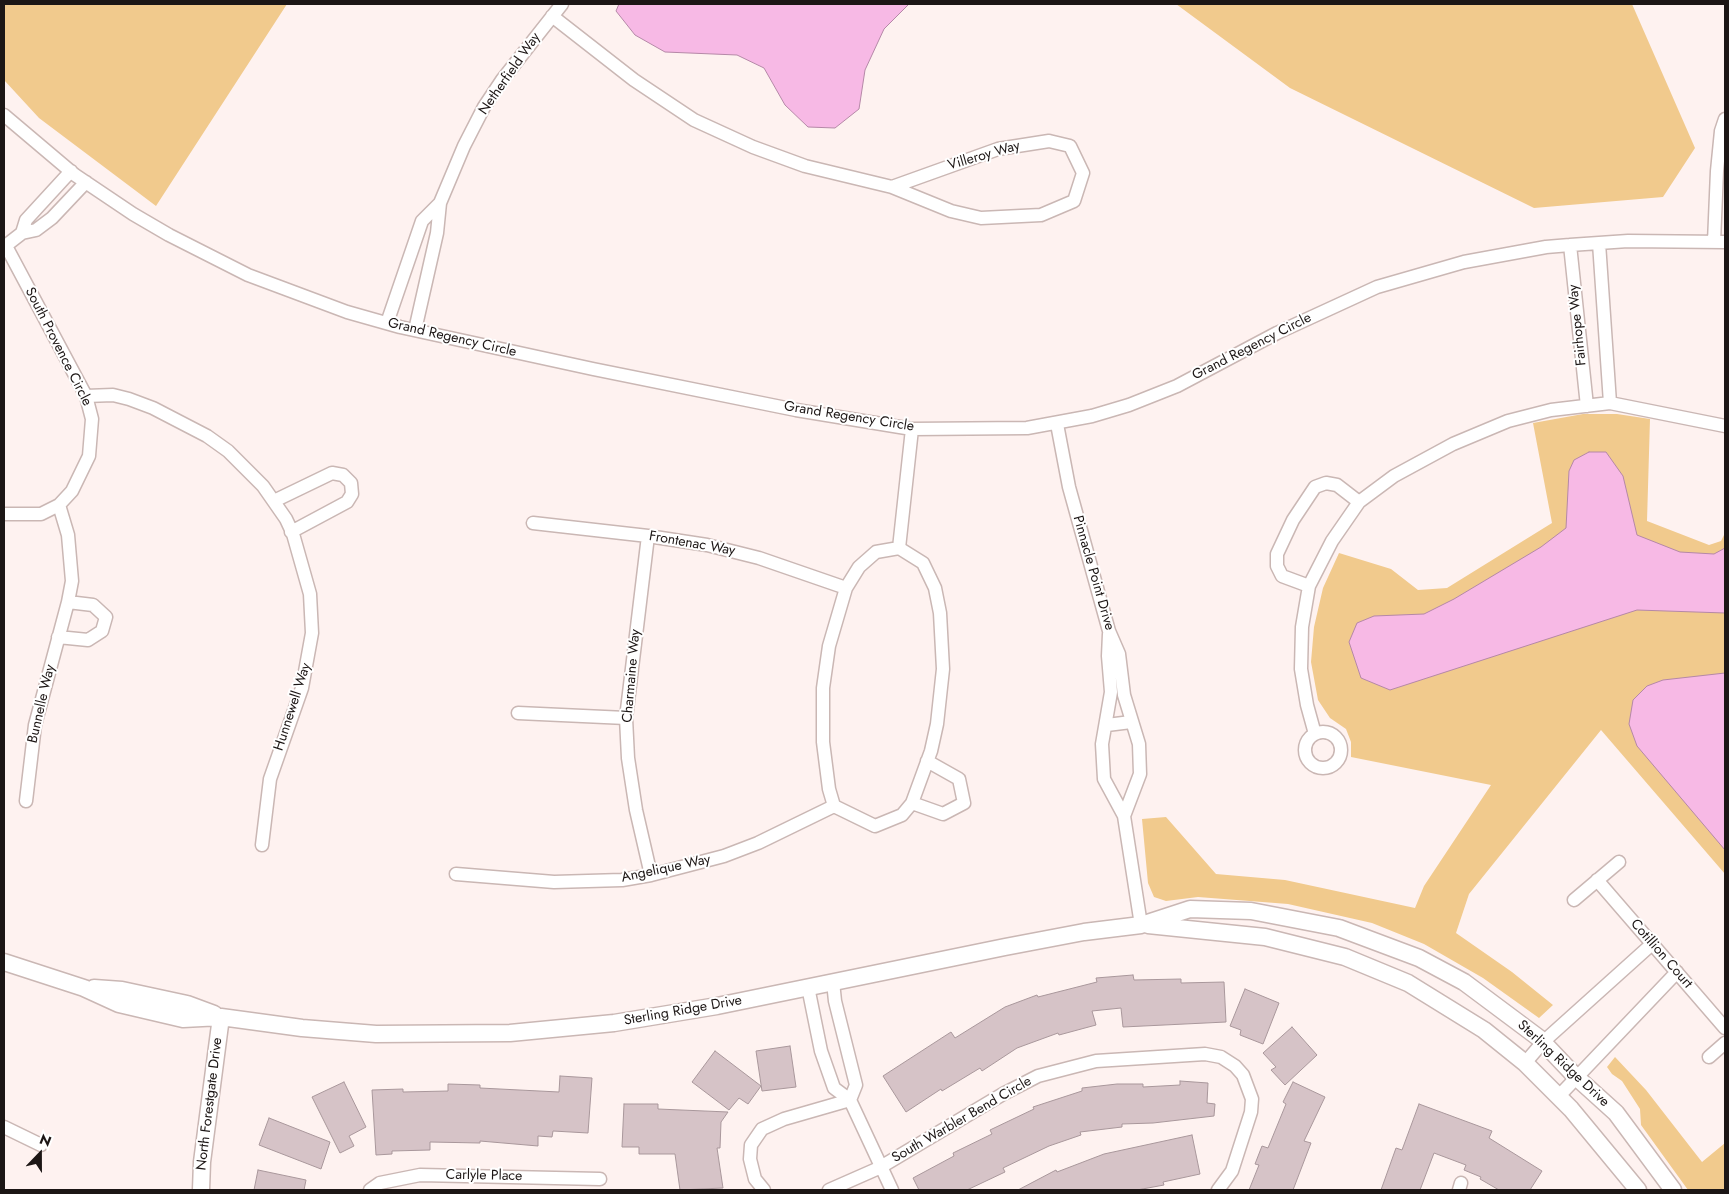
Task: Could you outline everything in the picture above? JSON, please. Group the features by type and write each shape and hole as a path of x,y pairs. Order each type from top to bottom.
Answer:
{"street":[{"name":"Netherfield Way","path":"415,330 437,233 440,203 484,107 522,52 562,4"},
{"name":"Villeroy Way","path":"552,16 634,80 694,120 753,147 805,166 892,187 951,211 981,218 1041,214 1074,201 1083,173 1070,146 1049,141 998,149 892,187"},
{"name":"Grand Regency Circle","path":"4,115 70,171 168,235 248,275 347,312 415,330 786,408 912,429 1028,428 1057,424 1130,405 1177,386 1277,333 1377,287 1464,262 1546,246 1628,240 1720,242"},
{"path":"1720,242 1717,171 1725,119"},
{"path":"22,233 26,220 70,171"},
{"path":"5,247 22,233 36,230 52,218 86,182"},
{"name":"Netherfield Way","path":"387,323 422,221 440,203"},
{"name":"Fairhope Way","path":"1599,243 1610,403"},
{"name":"Fairhope Way","path":"1570,245 1587,406"},
{"name":"South Provence Circle","path":"4,514 41,514 59,505 72,491 89,456 92,419 86,396 5,247"},
{"name":"Hunnewell Way","path":"86,396 113,395 129,399 153,408 207,436 245,466 274,501 291,532 310,594 312,633 302,688 270,779 262,845"},
{"path":"1316,734 1307,704 1301,669 1302,627 1309,586 1332,541 1359,502 1394,476 1453,444 1508,421 1551,410 1610,403 1725,426"},
{"name":"Pinnacle Point Drive","path":"1057,424 1069,487 1109,631 1119,654 1124,695 1140,744 1140,774 1124,816"},
{"path":"899,548 912,429"},
{"path":"274,501 332,473 343,475 351,483 352,494 347,502 291,532"},
{"path":"1309,586 1282,576 1276,566 1277,554 1293,520 1315,487 1326,483 1337,485 1359,502"},
{"name":"Bunnelle Way","path":"26,801 35,725 72,581 71,555 59,505"},
{"name":"Frontenac Way","path":"533,523 648,536 735,551 846,588"},
{"name":"Charmaine Way","path":"648,536 626,718 628,758 636,810 651,875"},
{"path":"899,548 924,563 935,588 940,613 943,669 937,724 927,761 912,803 902,816 875,826 834,806 829,789 823,742 823,688 829,646 846,588 859,567 876,552 899,548"},
{"path":"58,637 88,640 102,631 106,617 93,605 68,602"},
{"name":"Pinnacle Point Drive","path":"1109,631 1108,656 1111,692 1107,725 1102,744 1104,779 1124,816 1141,924"},
{"path":"518,713 626,718"},
{"path":"1107,725 1132,722"},
{"path":"912,803 944,814 964,803 959,779 927,761"},
{"name":"Angelique Way","path":"456,874 554,882 622,880 651,875 724,856 758,843 834,806"},
{"path":"1574,900 1619,862"},
{"name":"Cotillion Court","path":"1597,880 1725,1028"},
{"name":"Sterling Ridge Drive","path":"4,962 84,988 119,1004 183,1019 220,1017 302,1028 376,1034 510,1033 614,1023 717,1006 1076,934 1141,924 1190,909 1251,911 1340,928 1419,958 1464,982 1543,1042 1575,1076 1616,1112 1673,1190"},
{"name":"Sterling Ridge Drive","path":"1141,924 1265,938 1345,957 1408,983 1484,1030 1525,1063 1558,1096 1638,1190"},
{"path":"1525,1063 1543,1042 1652,944"},
{"path":"1558,1096 1575,1076 1677,972"},
{"path":"833,982 835,1001 856,1084 850,1100"},
{"path":"808,987 821,1052 834,1088 850,1100 879,1168 892,1190"},
{"name":"North Forestgate Drive","path":"201,1190 202,1162 220,1017"},
{"path":"1709,1057 1725,1043"},
{"name":"South Warbler Bend Circle","path":"829,1190 879,1168 1002,1094 1038,1076 1096,1061 1205,1054 1221,1057 1235,1066 1243,1075 1252,1099 1252,1112 1232,1171 1218,1190"},
{"path":"764,1190 755,1179 750,1159 751,1145 762,1128 784,1119 850,1100"},
{"path":"4,1127 41,1145"},
{"name":"Carlyle Place","path":"370,1190 380,1183 420,1174 600,1179"}],"shaded area":[{"path":"4,4 287,4 156,206 39,118 4,80"},
{"path":"619,4 909,4 884,29 865,70 859,109 835,128 808,127 785,105 764,68 737,55 665,52 635,35 616,11"},
{"path":"1176,4 1632,4 1695,148 1663,197 1534,208 1290,88"},
{"path":"1583,414 1617,414 1650,419 1647,521 1709,545 1721,541 1725,533 1725,874 1601,730 1469,894 1456,933 1512,972 1553,1005 1539,1018 1483,978 1424,944 1372,923 1288,904 1198,897 1166,901 1154,897 1148,883 1142,819 1166,817 1216,874 1285,880 1415,908 1424,886 1491,785 1351,757 1351,742 1346,729 1330,718 1318,700 1311,662 1314,627 1323,588 1339,553 1391,569 1418,590 1447,588 1552,523 1533,423"},
{"path":"1589,452 1606,452 1623,476 1637,535 1680,552 1714,554 1725,548 1725,613 1637,610 1390,690 1361,678 1349,642 1357,623 1374,616 1424,614 1454,599 1541,547 1566,528 1569,471 1574,460"},
{"path":"1725,673 1725,850 1637,746 1629,724 1633,700 1647,686 1663,680"},
{"path":"1615,1057 1646,1090 1702,1162 1725,1143 1725,1190 1688,1190 1641,1125 1640,1109 1622,1081 1612,1074 1607,1067"}],"building":[{"path":"1133,975 1134,980 1181,979 1181,983 1224,982 1226,1022 1123,1027 1121,1008 1092,1011 1096,1025 1059,1035 1058,1033 1017,1048 982,1071 980,1068 942,1091 941,1089 906,1112 883,1076 951,1032 955,1038 1005,1007 1037,995 1038,997 1097,982 1096,978"},
{"path":"1245,989 1279,1003 1263,1044 1240,1035 1241,1030 1230,1026"},
{"path":"1292,1027 1317,1055 1285,1085 1271,1070 1276,1067 1263,1053"},
{"path":"790,1046 796,1087 762,1091 756,1051"},
{"path":"715,1051 761,1086 748,1104 739,1098 729,1110 692,1082"},
{"path":"560,1076 592,1078 588,1133 553,1131 552,1137 538,1136 538,1146 480,1141 480,1143 430,1142 430,1150 392,1151 392,1154 376,1155 372,1090 403,1089 403,1092 448,1091 448,1084 480,1085 480,1088 559,1092"},
{"path":"1180,1081 1208,1083 1207,1103 1215,1104 1214,1116 1153,1123 1122,1124 1122,1127 1080,1132 1081,1135 1049,1146 1003,1168 1005,1172 967,1190 919,1190 913,1178 954,1156 953,1153 992,1134 990,1130 1034,1109 1033,1107 1082,1091 1082,1088 1117,1084 1143,1084 1143,1087 1180,1085"},
{"path":"344,1082 366,1127 349,1136 354,1146 340,1153 312,1097"},
{"path":"1293,1082 1325,1097 1304,1141 1311,1143 1293,1190 1249,1190 1259,1165 1255,1164 1262,1146 1268,1148 1286,1104 1283,1102"},
{"path":"624,1104 658,1104 658,1109 728,1112 721,1122 720,1148 717,1148 723,1188 680,1190 675,1154 639,1154 639,1147 622,1147"},
{"path":"1419,1104 1492,1131 1489,1138 1542,1171 1530,1190 1499,1190 1480,1179 1481,1177 1464,1170 1466,1165 1434,1153 1420,1190 1381,1190 1396,1148 1402,1150"},
{"path":"269,1118 330,1142 321,1169 259,1145"},
{"path":"1192,1135 1200,1174 1163,1182 1164,1185 1137,1190 1018,1190 1056,1170 1057,1172 1104,1154"},
{"path":"258,1170 306,1180 304,1190 254,1190"}]}
